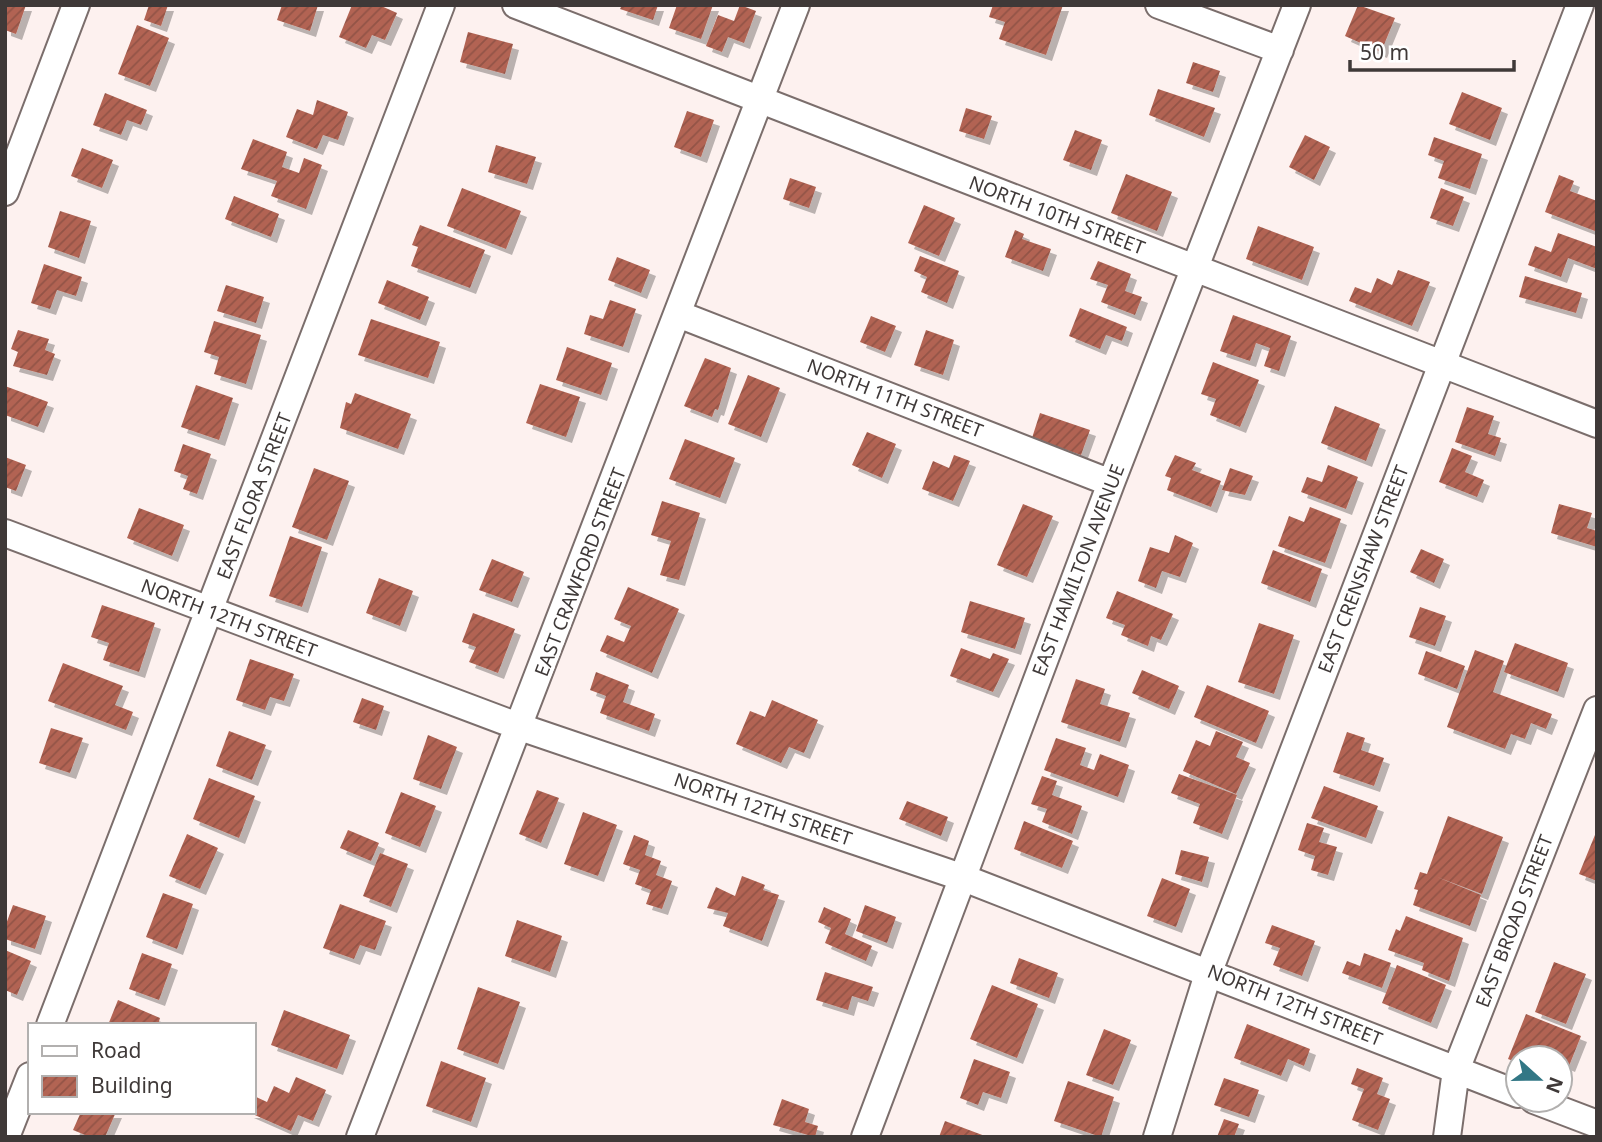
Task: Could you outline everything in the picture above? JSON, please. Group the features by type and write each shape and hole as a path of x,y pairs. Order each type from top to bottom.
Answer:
{"street":[{"path":"5,192 76,5"},
{"name":"EAST FLORA STREET","path":"51,1023 441,5"},
{"name":"NORTH 10TH STREET","path":"516,5 1597,424"},
{"name":"EAST CRAWFORD STREET","path":"360,1137 796,5"},
{"path":"1159,5 1280,50"},
{"name":"EAST HAMILTON AVENUE","path":"865,1137 1111,483 1297,5"},
{"name":"EAST CRENSHAW STREET","path":"1157,1137 1209,971 1580,5"},
{"name":"NORTH 11TH STREET","path":"678,314 1111,483"},
{"name":"NORTH 12TH STREET","path":"5,533 520,727 961,877 1209,971 1504,1089"},
{"name":"EAST BROAD STREET","path":"1447,1137 1456,1070 1597,710"},
{"path":"6,1137 28,1081"},
{"path":"1571,1114 1597,1124"}],"building":[{"path":"5,5 26,5 16,34 5,30"},
{"path":"149,5 168,5 161,26 144,20"},
{"path":"282,5 318,5 310,31 277,20"},
{"path":"352,5 379,5 397,13 385,40 372,35 366,48 339,37"},
{"path":"622,5 658,5 653,20 620,9"},
{"path":"677,5 713,5 701,39 669,28"},
{"path":"740,5 756,11 744,43 728,37 722,52 706,46 718,15 734,21"},
{"path":"993,5 1063,5 1046,55 999,39 1005,22 989,17"},
{"path":"1358,5 1395,18 1381,52 1345,36"},
{"path":"137,25 169,38 150,86 118,74"},
{"path":"468,32 513,44 505,74 460,62"},
{"path":"1193,62 1220,71 1213,92 1186,83"},
{"path":"1158,89 1215,108 1204,137 1149,115"},
{"path":"1462,92 1502,108 1490,140 1449,124"},
{"path":"105,93 147,110 141,125 127,120 121,135 93,125"},
{"path":"317,100 348,112 338,140 323,135 317,149 286,137 297,109 313,115"},
{"path":"966,108 992,116 984,139 959,131"},
{"path":"687,111 714,120 701,157 674,147"},
{"path":"1075,130 1102,140 1091,170 1063,160"},
{"path":"1305,135 1330,147 1314,180 1289,167"},
{"path":"1434,137 1482,154 1470,189 1438,178 1444,161 1428,155"},
{"path":"253,139 287,152 282,167 299,173 304,158 322,165 306,209 271,196 277,181 241,169"},
{"path":"496,145 536,157 527,184 488,172"},
{"path":"82,148 113,160 102,188 71,176"},
{"path":"1126,174 1172,192 1157,231 1111,213"},
{"path":"1559,175 1574,181 1570,191 1597,201 1595,231 1545,212"},
{"path":"790,178 816,187 809,208 783,199"},
{"path":"462,188 521,211 506,249 447,226"},
{"path":"1441,188 1464,197 1453,226 1430,218"},
{"path":"234,196 279,214 271,237 225,219"},
{"path":"924,205 955,218 939,256 908,243"},
{"path":"60,211 91,221 79,258 48,247"},
{"path":"420,225 485,250 470,288 411,266 418,247 412,245"},
{"path":"1258,226 1314,247 1302,280 1246,259"},
{"path":"1015,230 1024,234 1022,239 1051,249 1043,271 1005,257"},
{"path":"1558,233 1597,247 1597,269 1568,258 1561,277 1528,265 1535,246 1551,252"},
{"path":"920,256 959,271 947,303 921,292 927,277 914,271"},
{"path":"617,257 650,270 641,293 608,280"},
{"path":"1098,261 1131,274 1125,291 1142,297 1135,315 1101,302 1108,285 1090,279"},
{"path":"44,264 82,277 76,296 57,290 50,309 31,303"},
{"path":"1398,270 1430,282 1412,326 1349,301 1355,287 1371,293 1377,278 1392,285"},
{"path":"1525,276 1582,293 1576,313 1519,297"},
{"path":"387,280 429,297 420,320 378,303"},
{"path":"226,285 264,297 256,323 217,311"},
{"path":"610,300 636,309 623,347 584,334 590,315 603,319"},
{"path":"1080,308 1127,327 1122,341 1106,335 1100,349 1069,336"},
{"path":"1233,315 1291,336 1279,371 1264,366 1270,348 1256,343 1250,361 1220,351"},
{"path":"871,316 896,326 885,352 860,342"},
{"path":"371,319 440,342 428,378 358,355"},
{"path":"214,321 261,335 246,384 214,374 219,357 204,352"},
{"path":"18,330 49,339 45,350 55,354 47,375 13,366 18,352 11,349"},
{"path":"926,330 954,340 943,375 914,365"},
{"path":"567,347 612,363 601,395 556,380"},
{"path":"705,358 731,368 718,410 715,409 712,417 684,406"},
{"path":"1213,362 1259,380 1240,427 1210,415 1216,399 1201,394"},
{"path":"748,375 780,388 761,437 728,424"},
{"path":"540,384 580,397 566,437 526,423"},
{"path":"196,385 233,398 219,440 181,427"},
{"path":"5,386 48,402 38,427 5,415"},
{"path":"355,393 411,414 398,449 340,428 346,402 351,404"},
{"path":"1335,406 1380,424 1366,461 1321,443"},
{"path":"1467,407 1494,416 1488,434 1501,438 1495,456 1455,442"},
{"path":"1040,413 1090,430 1081,455 1032,438"},
{"path":"867,432 896,444 882,478 852,465"},
{"path":"685,439 735,458 720,498 669,479"},
{"path":"183,444 211,454 197,494 183,489 188,476 174,471"},
{"path":"1452,448 1472,456 1465,472 1484,480 1477,497 1439,482"},
{"path":"954,455 970,461 953,501 922,489 933,461 949,468"},
{"path":"1175,455 1196,463 1192,470 1221,481 1211,507 1167,490 1171,478 1165,476"},
{"path":"5,457 26,465 16,491 5,487"},
{"path":"1328,465 1358,477 1346,509 1301,492 1307,477 1322,482"},
{"path":"314,468 349,481 327,540 292,527"},
{"path":"1230,468 1253,476 1245,495 1222,490"},
{"path":"662,501 700,513 679,580 660,575 671,541 651,535"},
{"path":"1023,504 1053,516 1027,577 997,565"},
{"path":"1559,504 1592,513 1587,528 1597,531 1597,547 1551,533"},
{"path":"1310,507 1341,519 1325,563 1278,546 1289,516 1304,522"},
{"path":"139,508 184,525 172,556 127,538"},
{"path":"1175,535 1193,543 1180,577 1162,571 1156,588 1138,581 1150,547 1169,553"},
{"path":"290,536 322,547 302,607 269,596"},
{"path":"1421,549 1444,559 1434,583 1410,572"},
{"path":"1273,550 1322,569 1310,602 1261,583"},
{"path":"492,559 524,572 512,602 479,590"},
{"path":"379,578 413,591 400,626 366,613"},
{"path":"628,587 679,609 652,673 600,651 607,635 624,642 631,626 614,619"},
{"path":"1117,591 1173,614 1161,640 1151,636 1148,646 1121,635 1125,625 1106,618"},
{"path":"970,601 1025,618 1015,649 961,632"},
{"path":"102,605 155,623 139,672 103,660 109,643 91,637"},
{"path":"1420,607 1446,616 1435,646 1409,637"},
{"path":"473,613 515,629 498,673 469,662 476,647 462,642"},
{"path":"1259,623 1294,635 1274,694 1238,682"},
{"path":"1515,643 1568,663 1558,692 1504,672"},
{"path":"961,648 990,659 993,653 1009,659 993,692 950,676"},
{"path":"1475,650 1504,661 1493,692 1552,714 1546,729 1531,723 1525,739 1511,734 1505,749 1447,727"},
{"path":"1426,651 1465,666 1457,689 1418,674"},
{"path":"250,659 294,674 284,701 270,697 265,710 236,700"},
{"path":"63,663 123,686 115,705 133,712 126,730 48,701"},
{"path":"1142,670 1179,686 1169,709 1132,693"},
{"path":"596,672 629,685 623,702 655,714 649,731 600,713 606,696 590,690"},
{"path":"1076,679 1105,689 1100,704 1130,713 1120,742 1061,722"},
{"path":"1207,685 1269,711 1256,743 1194,717"},
{"path":"362,698 384,706 376,730 353,722"},
{"path":"772,700 818,720 804,753 789,747 781,763 736,744 750,711 765,717"},
{"path":"51,728 83,738 70,773 39,763"},
{"path":"229,731 266,745 252,780 216,766"},
{"path":"1216,731 1243,742 1236,757 1250,763 1236,794 1183,771 1196,740 1210,746"},
{"path":"1347,732 1365,738 1361,750 1384,758 1374,786 1333,772"},
{"path":"428,735 457,747 441,789 413,779"},
{"path":"1056,738 1086,748 1080,765 1094,770 1100,754 1129,765 1118,797 1044,770"},
{"path":"1179,774 1237,795 1222,834 1193,823 1200,804 1171,793"},
{"path":"1042,776 1057,781 1052,795 1082,806 1072,834 1042,822 1047,809 1031,804"},
{"path":"209,778 255,796 239,838 193,819"},
{"path":"1324,786 1378,806 1366,838 1311,818"},
{"path":"537,790 559,798 541,843 519,834"},
{"path":"401,792 436,806 420,847 385,833"},
{"path":"907,801 948,817 941,836 899,819"},
{"path":"583,812 617,825 598,876 564,864"},
{"path":"1448,816 1503,837 1482,894 1437,877 1481,895 1470,926 1413,905 1418,890 1414,889 1420,872 1427,874"},
{"path":"1024,821 1073,841 1062,868 1014,849"},
{"path":"1307,823 1324,828 1319,842 1337,847 1328,875 1311,870 1315,856 1298,850"},
{"path":"348,830 379,843 371,861 340,848"},
{"path":"1597,830 1597,881 1579,874"},
{"path":"187,834 218,848 200,889 169,876"},
{"path":"634,835 649,841 645,855 661,861 656,875 672,881 662,909 646,904 651,890 635,884 640,870 623,864"},
{"path":"1181,850 1209,857 1202,882 1175,874"},
{"path":"380,853 408,864 391,907 363,896"},
{"path":"742,876 765,885 763,890 779,895 762,941 723,926 728,913 707,908 716,887 735,896"},
{"path":"1162,878 1190,889 1176,927 1147,916"},
{"path":"163,893 193,904 177,949 146,937"},
{"path":"340,904 386,921 375,950 360,945 354,959 323,948"},
{"path":"13,905 46,916 35,949 5,939 5,927"},
{"path":"865,905 896,917 887,943 856,931"},
{"path":"824,907 851,919 845,934 872,946 866,961 825,943 831,928 818,922"},
{"path":"1406,916 1463,938 1449,981 1422,970 1424,963 1388,950 1396,929 1400,931"},
{"path":"517,920 562,936 550,972 505,956"},
{"path":"1272,925 1315,941 1302,976 1273,965 1280,948 1265,943"},
{"path":"5,950 31,961 17,995 5,990"},
{"path":"142,953 172,964 159,1000 129,989"},
{"path":"1364,953 1391,963 1382,988 1342,973 1347,961 1360,966"},
{"path":"1019,958 1058,973 1049,998 1010,983"},
{"path":"1554,962 1586,974 1566,1024 1535,1012"},
{"path":"1397,965 1446,985 1431,1023 1382,1003"},
{"path":"825,972 873,987 868,1001 852,996 848,1010 816,1000"},
{"path":"992,985 1038,1004 1017,1058 970,1039"},
{"path":"478,987 520,1002 498,1064 457,1049"},
{"path":"118,1000 160,1018 159,1023 109,1023"},
{"path":"284,1010 350,1035 337,1069 271,1045"},
{"path":"1526,1014 1581,1036 1574,1054 1574,1044 1514,1044"},
{"path":"1247,1024 1310,1049 1304,1066 1288,1059 1281,1076 1234,1058"},
{"path":"1104,1029 1131,1040 1113,1085 1086,1075"},
{"path":"974,1059 1010,1072 1001,1098 983,1092 978,1105 960,1098"},
{"path":"441,1061 486,1078 471,1122 426,1106"},
{"path":"1357,1068 1383,1078 1377,1094 1390,1099 1378,1130 1352,1120 1364,1089 1351,1084"},
{"path":"296,1077 326,1090 313,1121 298,1115 291,1131 253,1114 256,1114 256,1097 267,1102 274,1086 289,1093"},
{"path":"1224,1078 1259,1090 1249,1117 1214,1105"},
{"path":"1068,1081 1114,1097 1101,1137 1054,1121"},
{"path":"782,1099 809,1109 805,1122 818,1126 815,1137 773,1125"},
{"path":"80,1114 115,1114 105,1137 90,1137 73,1130"},
{"path":"1224,1119 1239,1124 1234,1137 1217,1137"},
{"path":"945,1121 985,1136 985,1137 939,1137"}]}
